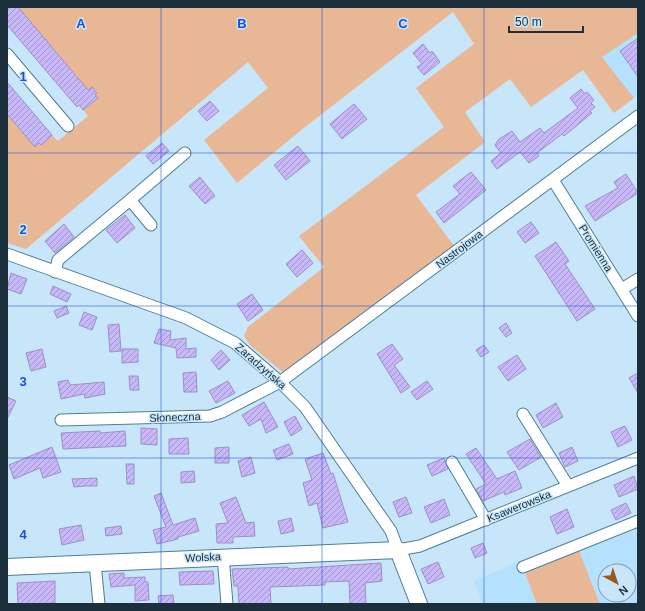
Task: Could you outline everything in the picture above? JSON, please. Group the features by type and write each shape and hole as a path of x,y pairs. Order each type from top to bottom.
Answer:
{"street":[{"path":"7,54 68,126"},
{"name":"Nastrojowa","path":"280,382 638,116"},
{"path":"55,272 58,260 186,153"},
{"name":"Promienna","path":"552,180 638,316"},
{"path":"130,200 151,225"},
{"name":"Zaradzyńska","path":"7,254 186,318 235,343 280,382 305,407 391,531 398,550"},
{"path":"622,289 638,279"},
{"name":"Słoneczna","path":"61,420 210,416 222,412 280,382"},
{"path":"523,414 568,486"},
{"name":"Ksawerowska","path":"398,550 420,546 638,458"},
{"path":"452,462 486,520"},
{"path":"523,568 638,521"},
{"path":"398,550 419,604"},
{"name":"Wolska","path":"7,567 223,556 398,550"},
{"path":"223,556 226,604"},
{"path":"95,563 99,604"}],"shaded area":[{"path":"16,7 638,7 638,33 602,57 634,98 614,113 583,70 531,107 510,79 465,112 485,142 416,195 455,247 286,375 250,345 244,336 248,327 324,267 299,236 444,127 416,88 474,44 453,12 300,131 237,183 204,140 268,88 248,62 26,249 7,243 7,111 35,146 39,143 41,145 52,135 58,141 88,116 83,110 98,98 95,94 97,92 92,87 88,90 76,79 78,77 68,66 66,67 63,60"},
{"path":"638,33 638,95 634,98 601,57"},
{"path":"638,529 638,604 600,603 637,603 637,563 597,563 597,596 579,551"},
{"path":"579,551 597,596 597,603 600,604 537,604 525,573"},
{"path":"520,561 537,604 483,604 474,581"}],"building":[{"path":"7,7 18,7 88,90 92,87 97,93 95,94 98,98 83,110 79,105 77,107 7,25"},
{"path":"638,38 638,77 620,51"},
{"path":"423,44 430,53 432,51 440,62 424,75 417,67 422,64 413,53"},
{"path":"7,82 52,135 41,145 39,143 35,147 7,114"},
{"path":"581,89 585,94 587,92 594,100 591,103 595,107 590,111 592,113 564,136 562,134 537,153 539,156 529,163 520,152 497,169 491,161 501,153 495,145 499,139 512,131 520,142 540,128 544,133 578,108 570,98"},
{"path":"210,101 219,111 207,121 198,111"},
{"path":"354,104 367,119 342,139 330,124"},
{"path":"162,143 169,151 153,164 146,156"},
{"path":"298,146 310,161 286,180 274,165"},
{"path":"471,172 486,190 444,223 436,212 460,194 453,186"},
{"path":"626,174 638,193 595,221 585,206 618,188 614,182"},
{"path":"200,177 215,196 205,204 189,186"},
{"path":"125,215 135,228 117,243 106,230"},
{"path":"531,222 539,233 525,243 517,232"},
{"path":"64,224 74,237 55,253 45,241"},
{"path":"556,242 569,261 565,264 595,309 577,321 535,256"},
{"path":"302,250 313,263 297,277 286,264"},
{"path":"11,273 27,279 21,294 7,289"},
{"path":"53,286 71,294 67,302 50,294"},
{"path":"252,294 263,310 248,321 237,304"},
{"path":"66,306 69,313 57,318 54,311"},
{"path":"84,312 97,317 92,330 79,325"},
{"path":"506,323 512,333 506,337 499,328"},
{"path":"119,324 121,351 110,352 108,325"},
{"path":"159,329 171,331 170,340 186,338 186,349 196,348 196,357 177,358 176,348 154,343"},
{"path":"392,344 403,359 394,365 410,387 401,393 377,354"},
{"path":"484,345 489,352 481,357 476,350"},
{"path":"42,349 46,367 31,371 26,353"},
{"path":"122,349 138,349 138,362 122,363"},
{"path":"221,350 230,360 219,370 211,360"},
{"path":"517,355 526,369 508,381 498,367"},
{"path":"196,372 197,392 184,392 183,373"},
{"path":"638,373 638,393 629,378"},
{"path":"129,376 138,376 139,390 130,390"},
{"path":"68,380 70,385 104,382 105,394 85,398 84,394 61,399 58,382"},
{"path":"228,381 235,393 216,403 209,391"},
{"path":"427,381 433,389 417,400 411,392"},
{"path":"7,397 16,401 7,419"},
{"path":"264,402 278,427 266,433 261,419 249,426 242,415"},
{"path":"556,403 563,417 543,428 536,415"},
{"path":"295,416 302,429 291,436 284,422"},
{"path":"625,426 632,440 618,447 611,432"},
{"path":"141,428 157,429 157,445 141,444"},
{"path":"100,431 100,433 125,431 126,446 63,449 61,433"},
{"path":"188,438 189,454 169,454 169,439"},
{"path":"530,439 541,457 519,470 507,452"},
{"path":"289,444 293,454 277,460 273,450"},
{"path":"52,447 61,472 43,478 40,468 14,479 9,465"},
{"path":"229,447 229,463 215,463 215,448"},
{"path":"572,447 578,461 565,467 559,453"},
{"path":"476,448 497,479 515,471 522,488 505,495 504,492 483,501 476,489 486,484 466,454"},
{"path":"323,453 331,474 333,473 348,522 323,528 317,503 309,506 303,483 312,480 305,459"},
{"path":"251,457 255,473 242,477 238,461"},
{"path":"444,458 448,469 432,476 427,465"},
{"path":"126,464 134,464 134,484 127,484"},
{"path":"194,471 195,482 181,483 181,472"},
{"path":"634,476 638,489 619,497 614,485"},
{"path":"97,478 97,486 74,487 72,479"},
{"path":"161,493 173,525 195,518 199,531 178,537 178,539 157,544 153,530 166,527 154,496"},
{"path":"236,497 246,523 254,522 255,536 233,537 233,543 217,543 216,524 228,523 220,503"},
{"path":"406,497 412,513 399,517 393,502"},
{"path":"444,499 450,515 431,523 424,507"},
{"path":"626,503 631,513 616,520 611,510"},
{"path":"567,509 574,527 557,534 550,517"},
{"path":"291,518 294,531 281,534 278,521"},
{"path":"81,525 84,540 62,545 59,529"},
{"path":"121,526 122,534 106,536 105,528"},
{"path":"483,543 487,553 475,558 471,548"},
{"path":"438,562 444,577 428,584 421,569"},
{"path":"381,563 382,581 365,583 366,604 350,604 349,581 325,582 325,585 270,587 271,604 239,604 238,586 234,586 232,569 288,567 288,569"},
{"path":"213,571 214,584 180,585 179,572"},
{"path":"124,573 124,578 145,577 145,582 148,582 149,600 135,601 135,585 111,587 109,574"},
{"path":"55,581 55,603 18,604 17,583"},
{"path":"173,595 174,604 159,604 158,596"}]}
